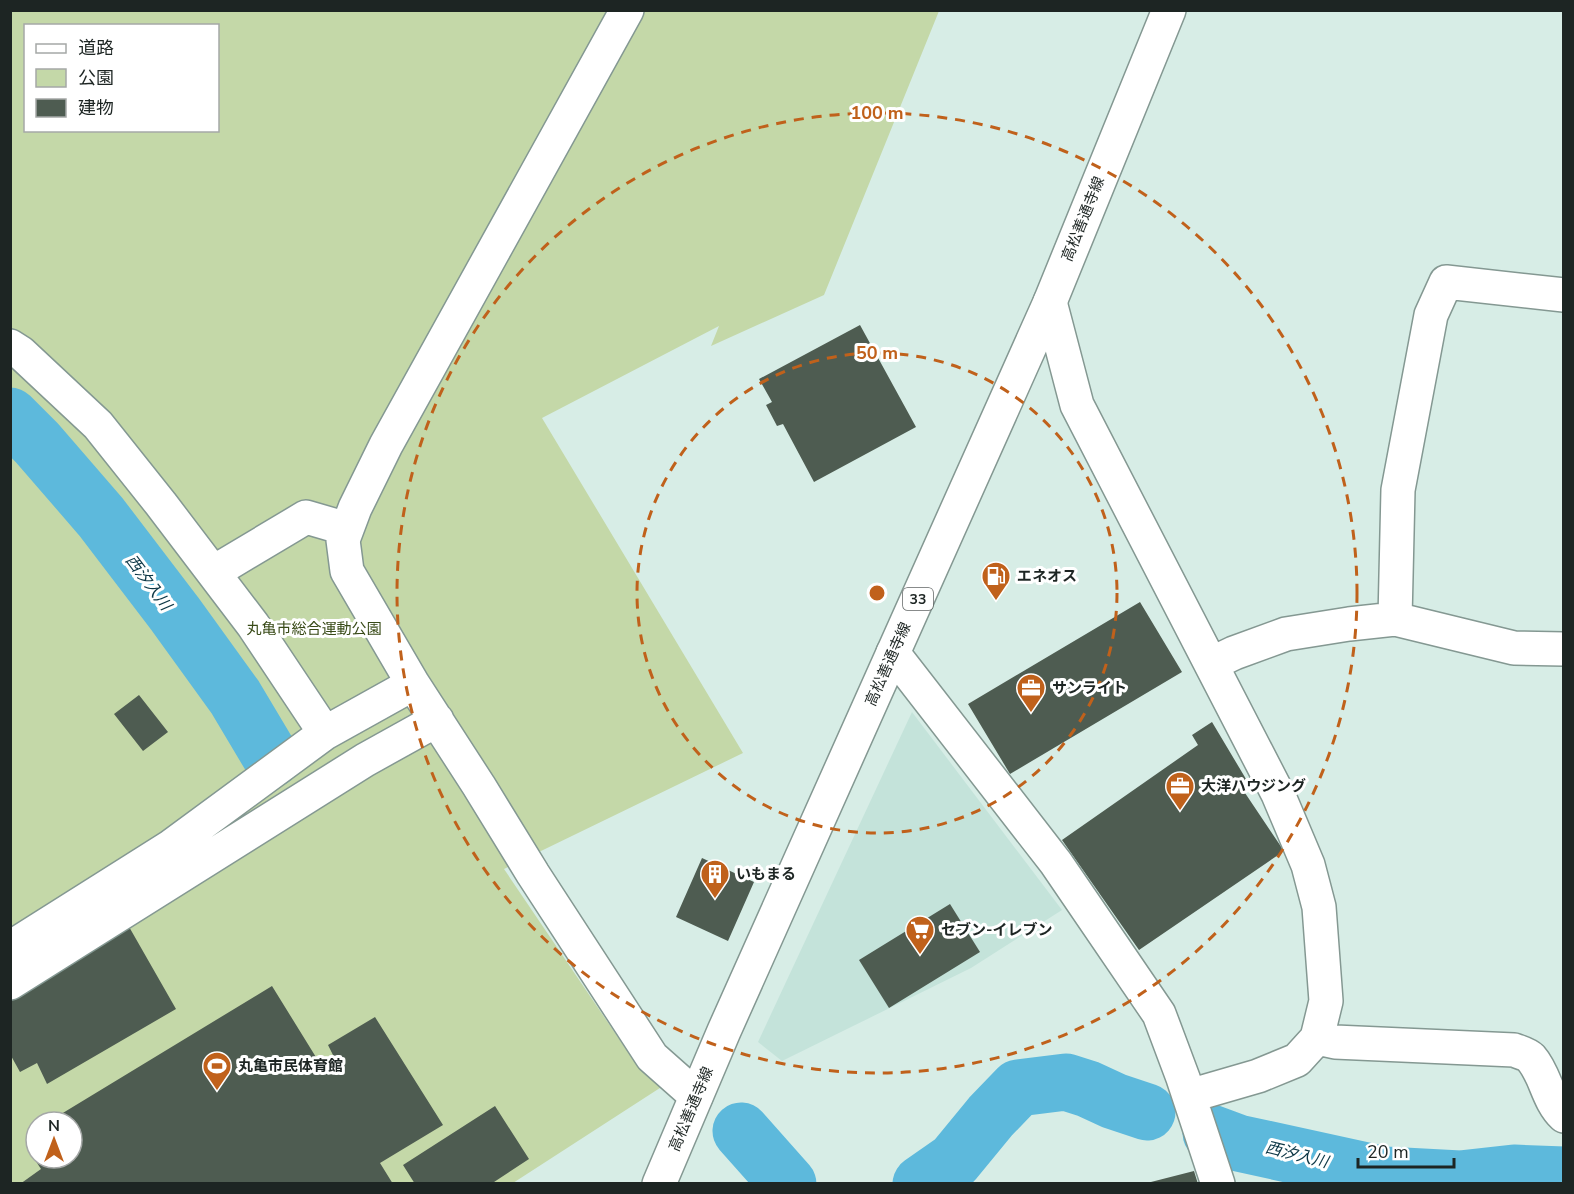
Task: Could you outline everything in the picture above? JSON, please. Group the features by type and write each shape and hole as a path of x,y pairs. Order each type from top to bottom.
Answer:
{"street":[{"path":"627,10 386,446 355,508 343,540 347,571 413,684 652,1057 696,1096"},
{"name":"高松善通寺線","path":"659,1184 696,1096 1050,302 1169,10"},
{"path":"1395,619 1398,490 1431,315 1446,282 1553,294"},
{"path":"1050,302 1077,405 1278,794 1308,865 1319,907 1326,1001 1317,1038 1297,1060 1258,1076 1189,1096"},
{"path":"10,346 21,353 98,425 214,572 326,733"},
{"path":"214,572 306,517 347,529"},
{"path":"1211,664 1286,634 1395,619 1515,648 1563,649"},
{"path":"893,653 1056,863 1159,1014 1218,1184"},
{"path":"10,948 170,847 326,733 413,684"},
{"path":"10,983 365,760 437,720"},
{"path":"1317,1038 1335,1042 1514,1050 1530,1057 1557,1109 1563,1116"}],"shaded area":[{"path":"912,712 1062,910 971,968 782,1061 758,1042"}],"green space":[{"name":"丸亀市総合運動公園","path":"11,11 939,11 824,295 711,346 719,326 542,418 743,753 504,869 632,1058 663,1086 513,1183 11,1183"}],"building":[{"path":"860,325 916,427 814,482 783,424 777,426 766,405 772,402 759,379"},
{"path":"1140,602 1182,672 1010,774 968,704"},
{"path":"139,695 168,732 143,751 114,714"},
{"name":"大洋ハウジング","path":"1212,722 1246,779 1239,784 1284,851 1139,950 1062,840 1198,745 1192,735"},
{"name":"いもまる","path":"702,858 754,882 728,941 676,917"},
{"name":"セブン-イレブン","path":"950,904 980,952 889,1008 859,960"},
{"path":"128,925 176,1009 47,1084 37,1063 20,1072 10,1054 10,1025 12,1024 10,998"},
{"name":"丸亀市民体育館","path":"272,986 319,1062 333,1055 328,1045 375,1017 443,1125 380,1163 393,1184 20,1184 40,1170 84,1170 84,1110 68,1110"},
{"path":"495,1106 529,1159 491,1184 415,1184 403,1165"},
{"path":"1194,1171 1198,1184 1147,1183"}],"waterway":[{"name":"西汐入川","path":"10,416 37,443 101,517 235,697 272,759"},
{"name":"西汐入川","path":"921,1184 954,1161 991,1116 1018,1088 1066,1082 1147,1112"},
{"name":"西汐入川","path":"741,1131 788,1184"},
{"name":"西汐入川","path":"1211,1133 1238,1143 1385,1175 1460,1179 1514,1173 1564,1175"}],"place":[{"name":"エネオス","path":"996,602"},
{"name":"サンライト","path":"1031,714"},
{"name":"大洋ハウジング","path":"1180,812"},
{"name":"いもまる","path":"715,900"},
{"name":"セブン-イレブン","path":"920,956"},
{"name":"丸亀市民体育館","path":"217,1092"}]}
